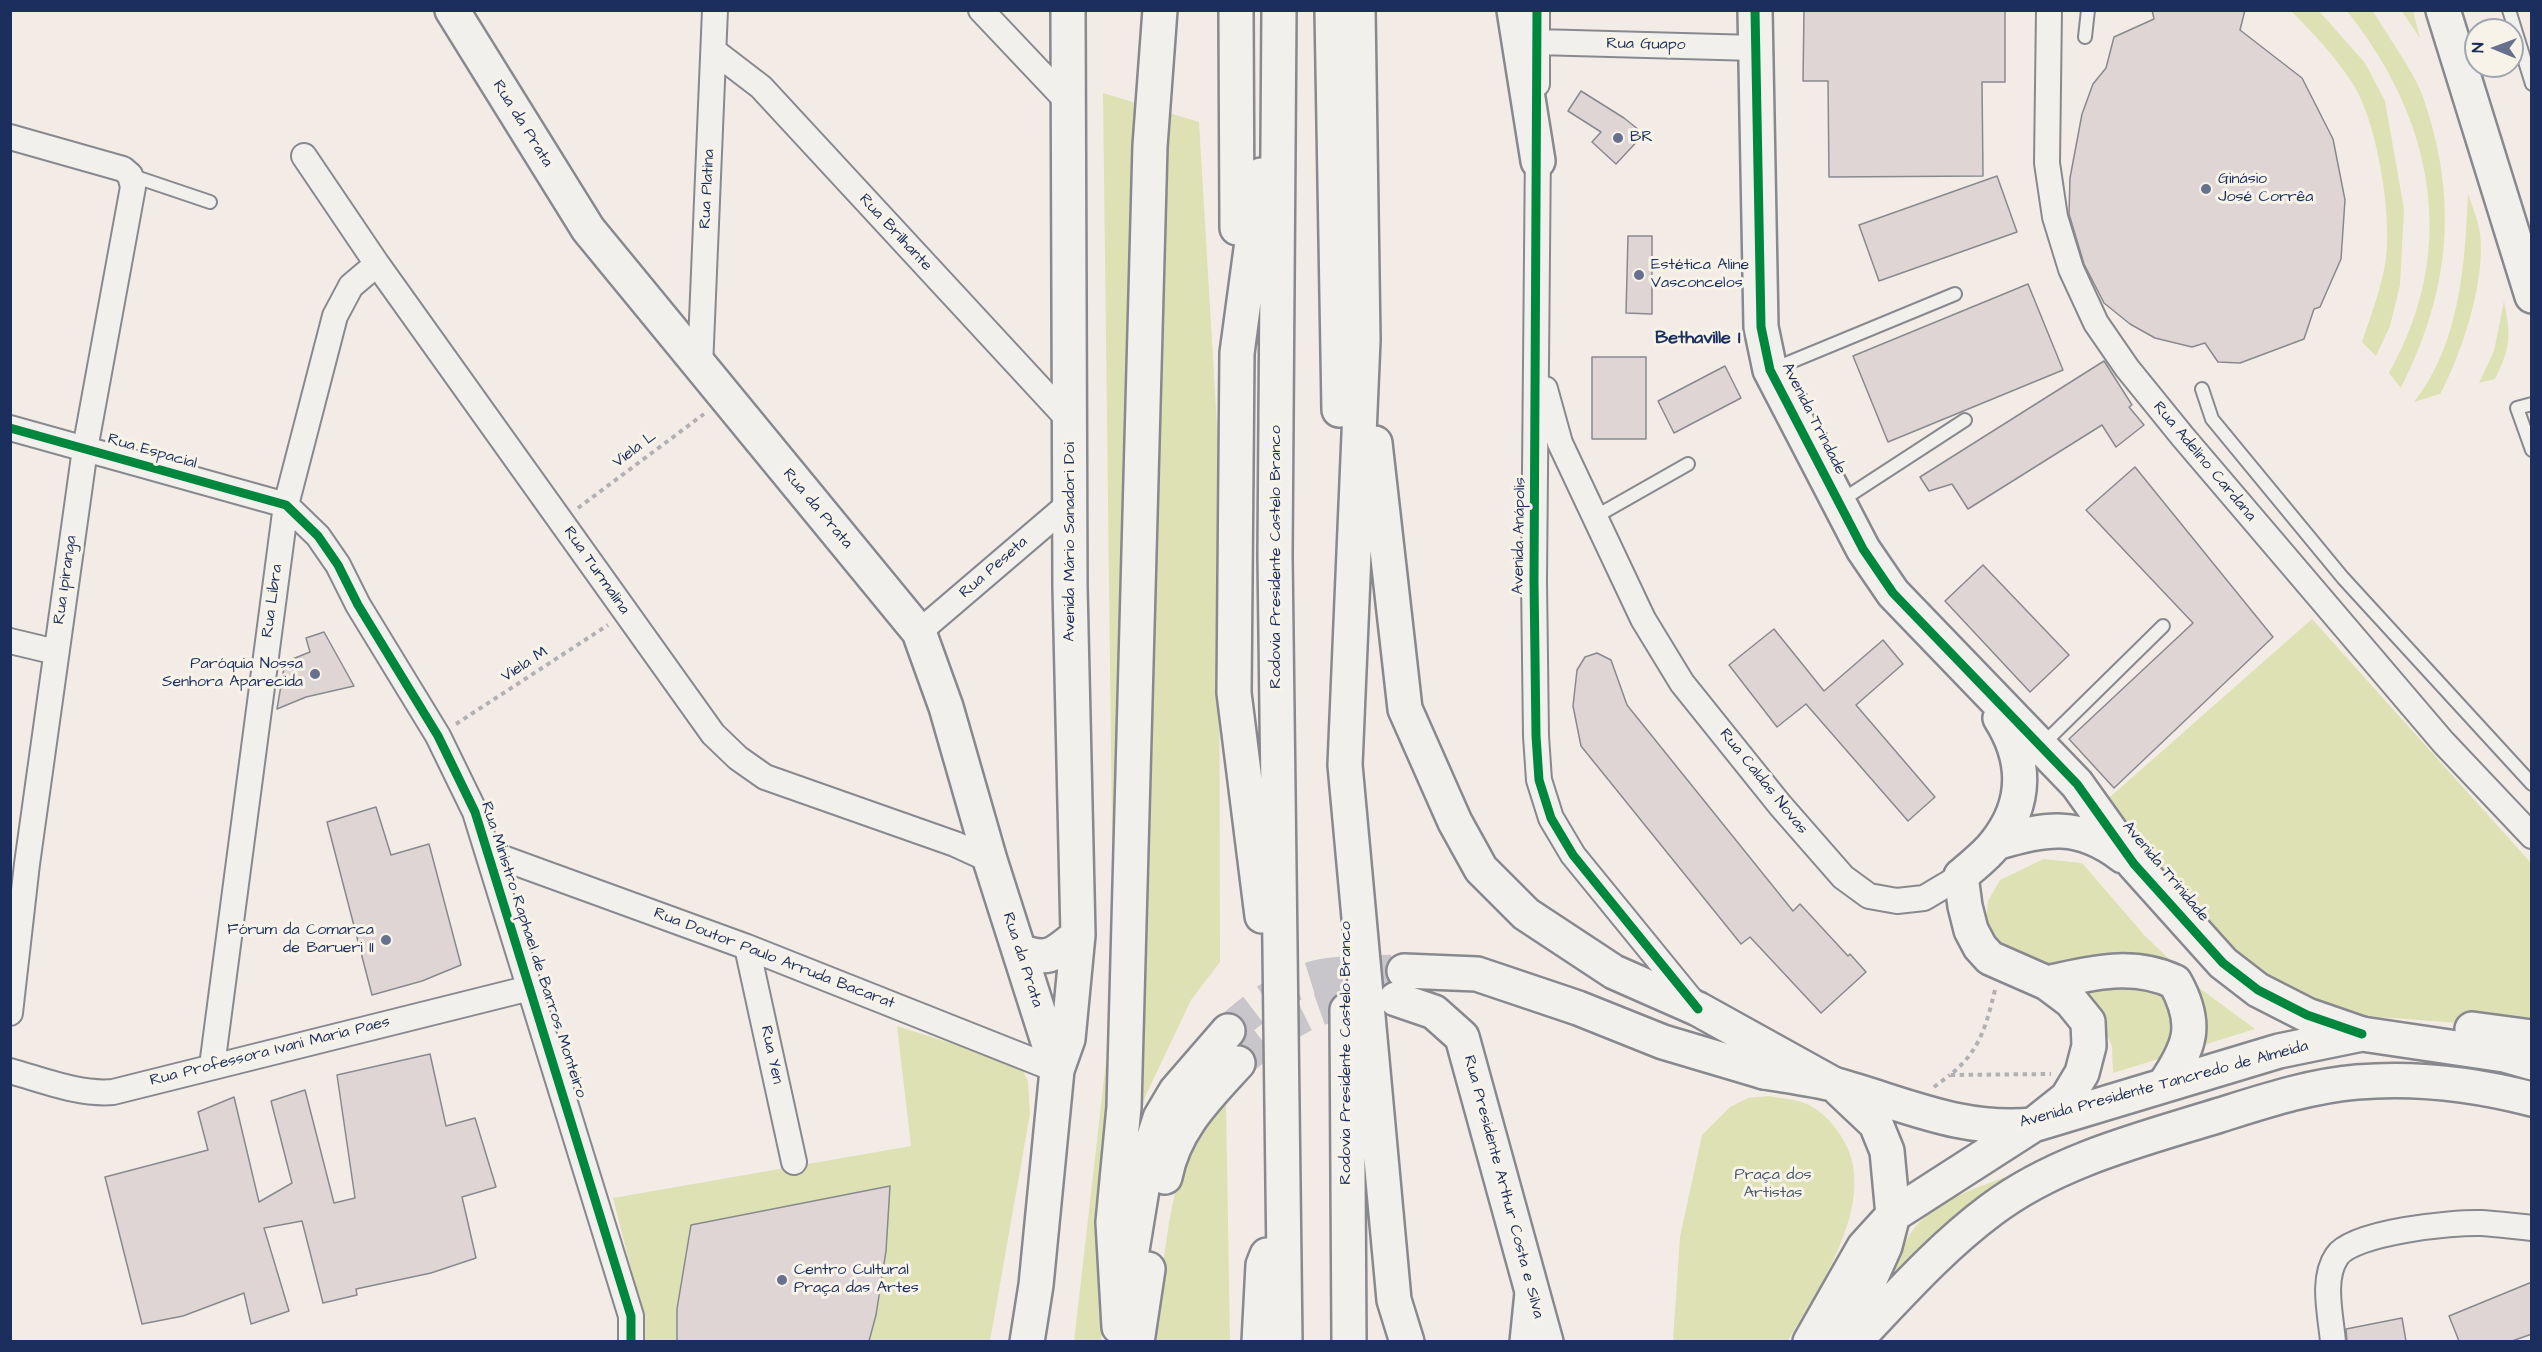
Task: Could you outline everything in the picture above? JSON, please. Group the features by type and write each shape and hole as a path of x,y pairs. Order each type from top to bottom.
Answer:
{"main road":[{"name":"Rua da Prata","path":"452,10 588,229 724,398 919,632 946,707 990,860 1058,1070"},
{"name":"Avenida Mário Sanadori Doi","path":"1058,1070 1068,1039 1078,935 1070,503 1068,10"},
{"path":"1124,1337 1113,1222 1124,1107 1150,146 1160,10"},
{"name":"Rodovia Presidente Castelo Branco","path":"1236,10 1237,353 1234,693 1283,1078"},
{"name":"Rodovia Presidente Castelo Branco","path":"1332,10 1346,765 1349,1341"},
{"name":"Rodovia Presidente Castelo Branco","path":"1346,765 1363,340 1358,10"},
{"path":"1514,10 1538,161"},
{"name":"Avenida Trindade","path":"1755,10 1761,327 1770,370 1863,549 1893,592 1978,683"},
{"path":"2443,10 2532,296"},
{"name":"Rodovia Presidente Castelo Branco","path":"1237,353 1279,24"},
{"name":"Rodovia Presidente Castelo Branco","path":"1279,24 1275,555 1285,1341"},
{"path":"1335,164 1363,340 1405,710 1455,822 1481,870 1526,914 1614,972 1698,1009 1834,1085 1876,1125 1887,1151 1893,1215 1885,1245 1842,1341"},
{"name":"Avenida Trinidade","path":"1978,683 2077,784 2134,864 2223,963 2258,990 2307,1015 2362,1034"},
{"name":"Rua Caldas Novas","path":"1961,876 1996,843 2011,817 2021,782 2020,763 2013,740 1978,683"},
{"path":"1346,765 1394,1300 1407,1341"},
{"path":"1996,843 2034,831 2058,829 2081,833 2109,845 2134,864"},
{"path":"1810,1341 1864,1246 1893,1215 2033,1125 2067,1098 2082,1073 2089,1046 2088,1022 2071,1001 2047,983 1990,958 1980,947 1971,930 1961,876"},
{"path":"1020,951 1037,957 1048,957 1078,935"},
{"path":"2047,983 2091,973 2126,969 2155,973 2175,982 2189,1015 2190,1039 2181,1061 2164,1085"},
{"name":"Rua Presidente Arthur Costa e Silva","path":"1546,1341 1461,1037 1400,985 1478,974 1578,1008 1663,1042 1764,1072 1834,1085"},
{"path":"2362,1034 2448,1028 2486,1030 2532,1037"},
{"path":"1124,1337 1148,1159 1160,1118 1176,1091 1228,1031"},
{"name":"Avenida Presidente Tancredo de Almeida","path":"1834,1085 1969,1125 2004,1128 2033,1125 2279,1051 2362,1034 2504,1055 2532,1063"},
{"path":"1124,1337 1166,1172 1179,1136 1197,1107 1238,1063"},
{"path":"1028,1341 1058,1070"},
{"path":"1854,1341 1940,1251 1992,1209 2039,1180 2126,1144 2300,1091 2356,1082 2424,1080 2484,1086 2532,1099"},
{"path":"1259,1341 1263,1265 1285,1205"},
{"path":"1036,1285 1046,1341"},
{"path":"1527,1341 1532,1293"}],"street":[{"name":"Rua Platina","path":"700,367 715,10"},
{"path":"981,10 1069,103"},
{"name":"Avenida Anápolis","path":"1537,10 1538,364 1534,580 1536,736 1539,780 1551,818 1573,855 1698,1009"},
{"name":"Rua Adelino Cardana","path":"2049,10 2047,163 2053,206 2071,269 2096,323 2127,369 2190,446 2443,742 2532,836"},
{"name":"Rua Guapo","path":"1537,42 1755,48"},
{"name":"Rua Brilhante","path":"714,51 761,87 1070,421"},
{"path":"10,137 123,169 130,175"},
{"name":"Rua Turmalina","path":"304,156 376,264 713,734 738,758 765,777 955,843 990,860"},
{"name":"Rua Ipiranga","path":"10,1013 19,862 56,652 85,449 133,187 130,175"},
{"name":"Rua Libra","path":"212,1066 286,505 335,316 351,286 376,264"},
{"name":"Rua Caldas Novas","path":"1538,364 1560,443 1593,518 1643,619 1682,683 1780,805 1843,877 1869,896 1898,901 1924,898 1961,876"},
{"name":"Rua Espacial","path":"10,428 286,505"},
{"name":"Rua Peseta","path":"919,632 1070,503"},
{"name":"Rua Ministro Raphael de Barros Monteiro","path":"286,505 318,536 338,565 358,605 438,736 475,812 631,1316 631,1341"},
{"path":"10,641 56,652"},
{"name":"Rua Doutor Paulo Arruda Bacarat","path":"489,853 747,947 1058,1070"},
{"name":"Rua Yen","path":"747,947 794,1162"},
{"name":"Rua Professora Ivani Maria Paes","path":"10,1071 98,1094 530,988"},
{"path":"2334,1341 2328,1287 2331,1269 2337,1254 2373,1236 2435,1226 2480,1223 2532,1228"}],"lane":[{"path":"2085,37 2088,10"},
{"path":"2509,10 2532,84"},
{"path":"130,175 210,202"},
{"path":"1770,370 1955,294"},
{"path":"2202,389 2212,419 2343,578 2532,784"},
{"path":"2532,404 2517,408 2532,450"},
{"path":"1838,502 1965,420"},
{"path":"1593,518 1688,464"},
{"path":"2040,746 2163,626"}],"path":[{"path":"2002,964 1987,1019 1977,1045 1968,1060 1950,1075 2082,1073"}],"green space":[{"path":"2291,11 2319,11 2365,63 2385,101 2404,209 2400,285 2390,326 2376,356 2362,342 2382,280 2386,258 2385,194 2376,144 2362,101 2353,84 2324,46"},
{"path":"2347,11 2373,11 2407,65 2423,97 2442,173 2445,209 2444,245 2439,280 2430,316 2401,388 2389,373 2411,326 2424,279 2430,232 2427,186 2417,140 2400,96 2376,52"},
{"path":"2401,11 2413,11 2420,38 2403,13"},
{"path":"1103,93 1199,122 1219,460 1220,962 1191,1000 1145,1097 1120,1206 1101,1341 1074,1342 1114,991"},
{"path":"2468,193 2480,233 2481,252 2476,294 2464,337 2440,394 2414,402 2429,379 2451,329 2462,275"},
{"path":"2504,301 2508,324 2507,349 2495,379 2479,383 2494,351"},
{"path":"2312,619 2531,863 2531,1033 2502,1026 2377,1017 2312,1006 2215,946 2102,804"},
{"path":"2044,859 2082,863 2145,936 2202,990 2255,1029 2113,1073 2112,1046 2092,1002 1998,954 1985,935 1988,901 2000,880"},
{"path":"897,1026 1020,1065 1028,1081 1030,1114 990,1341 642,1341 645,1323 613,1198 911,1146"},
{"name":"Praça dos Artistas","path":"1768,1096 1795,1100 1810,1106 1825,1116 1841,1136 1852,1160 1854,1187 1850,1214 1841,1242 1829,1269 1788,1341 1673,1341 1680,1237 1702,1135 1730,1107 1748,1098"},
{"path":"1226,1105 1230,1341 1154,1342 1155,1315 1169,1223 1184,1145 1216,1107"},
{"path":"2013,1174 1946,1226 1887,1287 1907,1239 1927,1215 1968,1191"}],"building":[{"path":"1804,10 2005,10 2005,82 1982,82 1983,176 1829,177 1828,81 1803,81"},
{"name":"Ginásio José Corrêa","path":"2152,10 2245,10 2240,30 2302,78 2333,139 2345,200 2341,259 2320,307 2314,309 2304,339 2240,363 2218,362 2205,343 2192,347 2155,338 2130,324 2104,303 2084,264 2069,214 2070,178 2082,114 2093,84 2106,68 2114,37 2154,19"},
{"path":"1581,91 1624,118 1644,134 1616,164 1592,142 1601,132 1568,111"},
{"path":"1997,176 2017,232 1879,281 1859,225"},
{"name":"Estética Aline Vasconcelos","path":"1628,236 1652,236 1652,314 1626,313"},
{"path":"2028,284 2063,370 1888,442 1853,356"},
{"path":"1592,357 1646,357 1646,439 1592,439"},
{"path":"2104,361 2132,405 2129,407 2144,425 2116,447 2102,425 1968,509 1952,484 1929,491 1920,477"},
{"path":"1725,366 1741,398 1674,433 1658,401"},
{"path":"2135,467 2273,637 2114,788 2069,739 2193,623 2086,510"},
{"path":"1983,565 2069,655 2030,692 1945,601"},
{"path":"1774,629 1824,691 1883,640 1903,664 1856,705 1935,797 1908,821 1806,704 1777,727 1729,665"},
{"name":"Paróquia Nossa Senhora Aparecida","path":"324,632 354,686 306,697 277,709 285,662 310,652 306,638"},
{"path":"1597,653 1611,660 1627,705 1793,911 1800,904 1866,972 1821,1013 1750,937 1741,944 1581,746 1573,706 1577,670 1585,657"},
{"name":"Fórum da Comarca de Barueri II","path":"376,807 391,855 429,844 461,965 422,981 372,995 327,822"},
{"path":"430,1054 446,1126 475,1118 496,1187 462,1197 476,1258 431,1273 356,1289 357,1295 323,1303 302,1221 264,1228 289,1311 251,1324 244,1293 183,1316 142,1324 105,1177 208,1150 198,1112 234,1097 259,1202 292,1183 271,1101 305,1090 334,1203 355,1198 337,1075"},
{"name":"Centro Cultural Praça das Artes","path":"890,1186 886,1251 876,1315 869,1341 677,1341 677,1309 691,1225"},
{"path":"2532,1282 2532,1334 2512,1341 2459,1341 2449,1316"},
{"path":"2402,1318 2406,1341 2347,1341 2346,1329"}],"tunnel":[{"path":"1228,1031 1273,996 1311,978 1344,973 1404,971"},
{"path":"1238,1063 1272,1035 1311,1012 1339,1004 1377,1001"}],"cycle path":[{"path":"1537,10 1534,580 1536,736 1539,780 1551,818 1573,855 1698,1009"},
{"path":"1755,10 1761,327 1770,370 1863,549 1893,593 2077,784 2134,864 2223,963 2258,990 2307,1015 2362,1034"},
{"path":"10,428 286,505 318,536 338,565 358,605 438,736 475,812 631,1316 631,1342"}],"place":[{"name":"BR","path":"1618,138"},
{"name":"Ginásio José Corrêa","path":"2206,189"},
{"name":"Estética Aline Vasconcelos","path":"1639,275"},
{"name":"Paróquia Nossa Senhora Aparecida","path":"315,674"},
{"name":"Fórum da Comarca de Barueri II","path":"386,940"},
{"name":"Centro Cultural Praça das Artes","path":"782,1280"}],"district":[{"name":"Bethaville I","path":"1698,339"}]}
